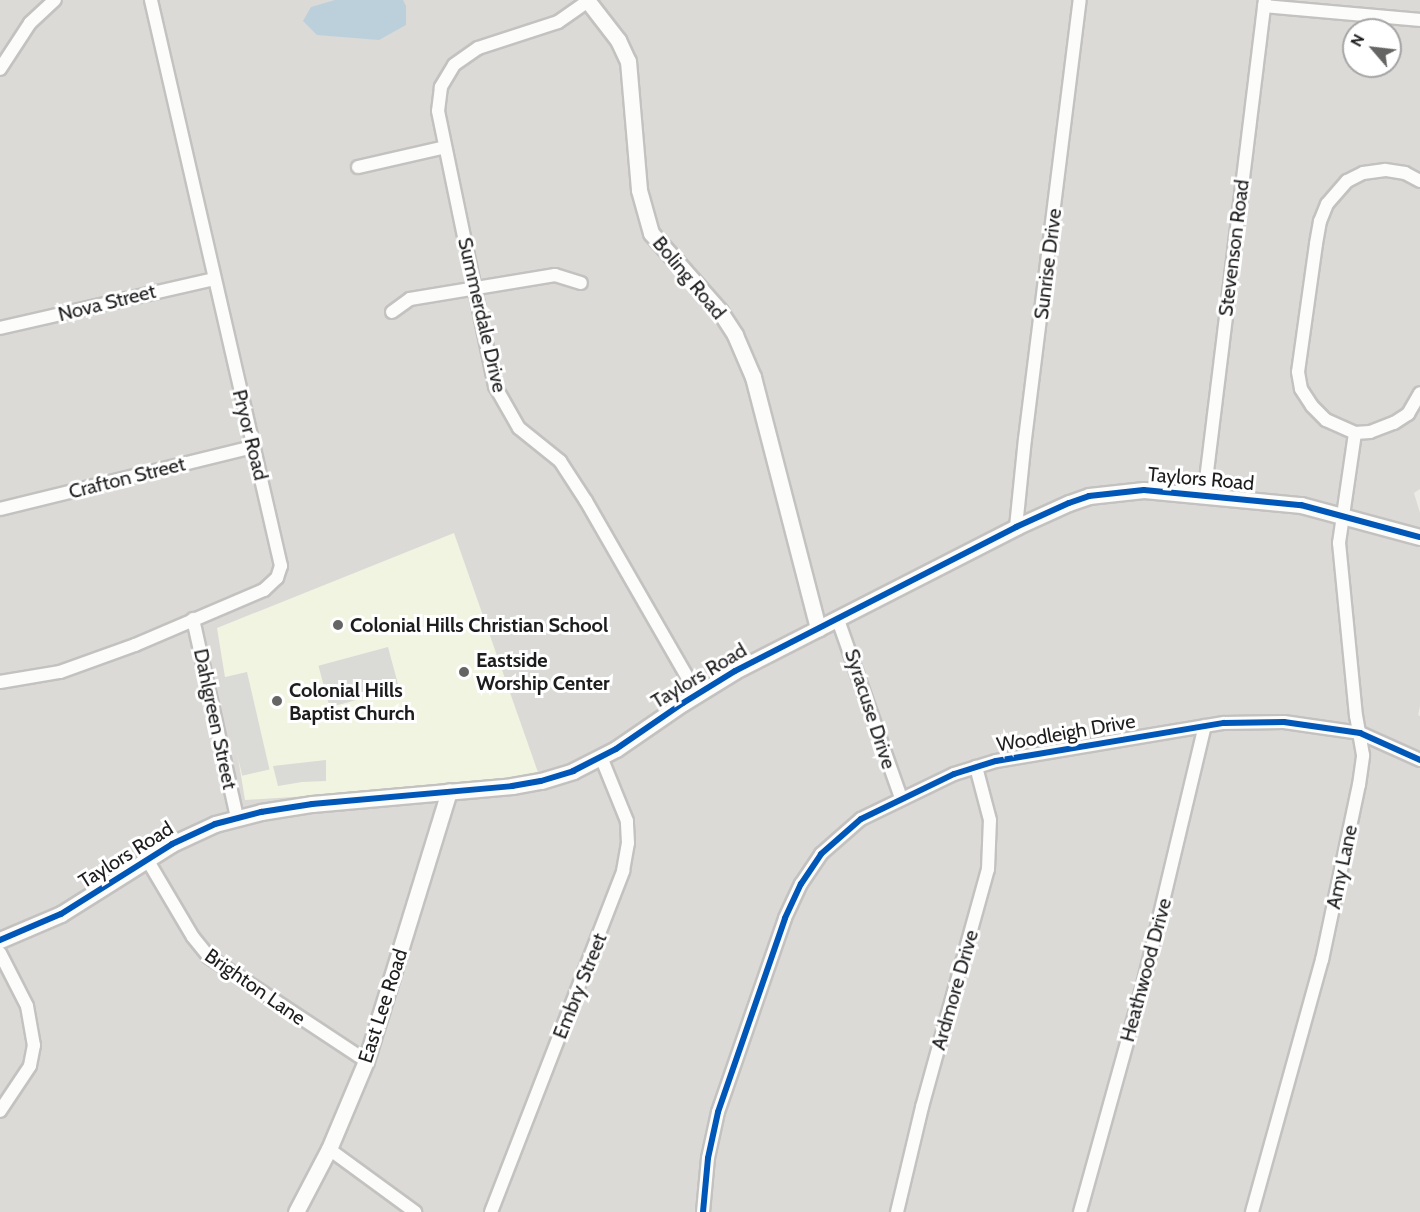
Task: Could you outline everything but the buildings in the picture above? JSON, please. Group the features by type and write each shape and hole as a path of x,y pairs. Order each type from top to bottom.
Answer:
{"street":[{"path":"0,69 30,23 54,0"},
{"name":"Pryor Road","path":"0,682 60,672 135,645 264,590 273,583 279,572 281,561 151,0"},
{"name":"Summerdale Drive","path":"587,0 558,22 478,48 454,65 441,87 438,111 495,386 507,412 519,428 560,461 586,501 697,694"},
{"name":"Boling Road","path":"587,0 618,40 628,61 639,190 651,233 719,310 746,359 764,417 818,629"},
{"name":"Sunrise Drive","path":"1016,527 1080,0"},
{"path":"1265,3 1420,20"},
{"name":"Stevenson Road","path":"1204,496 1265,3"},
{"path":"358,166 445,147"},
{"path":"1420,182 1405,173 1385,170 1363,173 1335,192 1320,221 1298,372 1301,389 1312,406 1326,420 1355,433 1370,432 1394,423 1408,414 1420,393"},
{"path":"392,312 410,299 555,274 581,283"},
{"name":"Nova Street","path":"0,328 214,279"},
{"name":"Amy Lane","path":"1252,1212 1330,927 1363,755 1356,716 1339,543 1355,433"},
{"name":"Crafton Street","path":"0,509 253,447"},
{"name":"Taylors Road","path":"0,940 61,914 193,833 237,818 312,804 541,781 573,771 601,757 697,694 818,629 1016,527 1069,503 1107,492 1144,490 1301,505 1420,537"},
{"name":"Dahlgreen Street","path":"193,619 237,818"},
{"name":"Syracuse Drive","path":"838,620 901,798"},
{"name":"Woodleigh Drive","path":"703,1212 708,1158 718,1112 792,902 810,868 835,839 861,819 901,798 976,767 1016,757 1205,726 1243,722 1284,722 1360,733 1420,760"},
{"name":"Heathwood Drive","path":"1080,1212 1145,977 1205,726"},
{"name":"Embry Street","path":"491,1212 623,871 628,843 627,821 601,757"},
{"name":"Ardmore Drive","path":"897,1212 922,1107 988,869 990,820 976,767"},
{"name":"East Lee Road","path":"296,1212 329,1149 366,1061 449,792"},
{"name":"Brighton Lane","path":"148,861 193,937 208,957 366,1061"},
{"path":"0,953 27,1006 34,1045 30,1066 0,1111"},
{"path":"329,1149 416,1212"}],"shaded area":[{"path":"0,0 1420,0 1420,489 1414,493 1420,513 1420,706 1418,715 1420,716 1420,1212 0,1212"},
{"path":"454,533 541,781 245,800 217,628"},
{"path":"388,647 399,689 330,707 318,666"},
{"path":"247,672 269,769 242,776 220,678"},
{"path":"326,760 326,781 278,786 273,766"}],"water":[{"path":"335,0 403,0 406,6 406,25 379,40 317,35 303,21 311,7"}],"cycle path":[{"path":"0,940 61,914 172,844 215,824 261,812 312,804 512,786 541,781 573,771 616,749 735,671 1016,527 1089,496 1144,490 1301,505 1420,537"},
{"path":"703,1212 708,1158 718,1112 785,918 801,884 821,854 861,819 954,774 996,761 1224,723 1284,722 1360,733 1420,760"}],"place":[{"name":"Colonial Hills Christian School","path":"338,625"},
{"name":"Eastside Worship Center","path":"464,672"},
{"name":"Colonial Hills Baptist Church","path":"277,701"}]}
